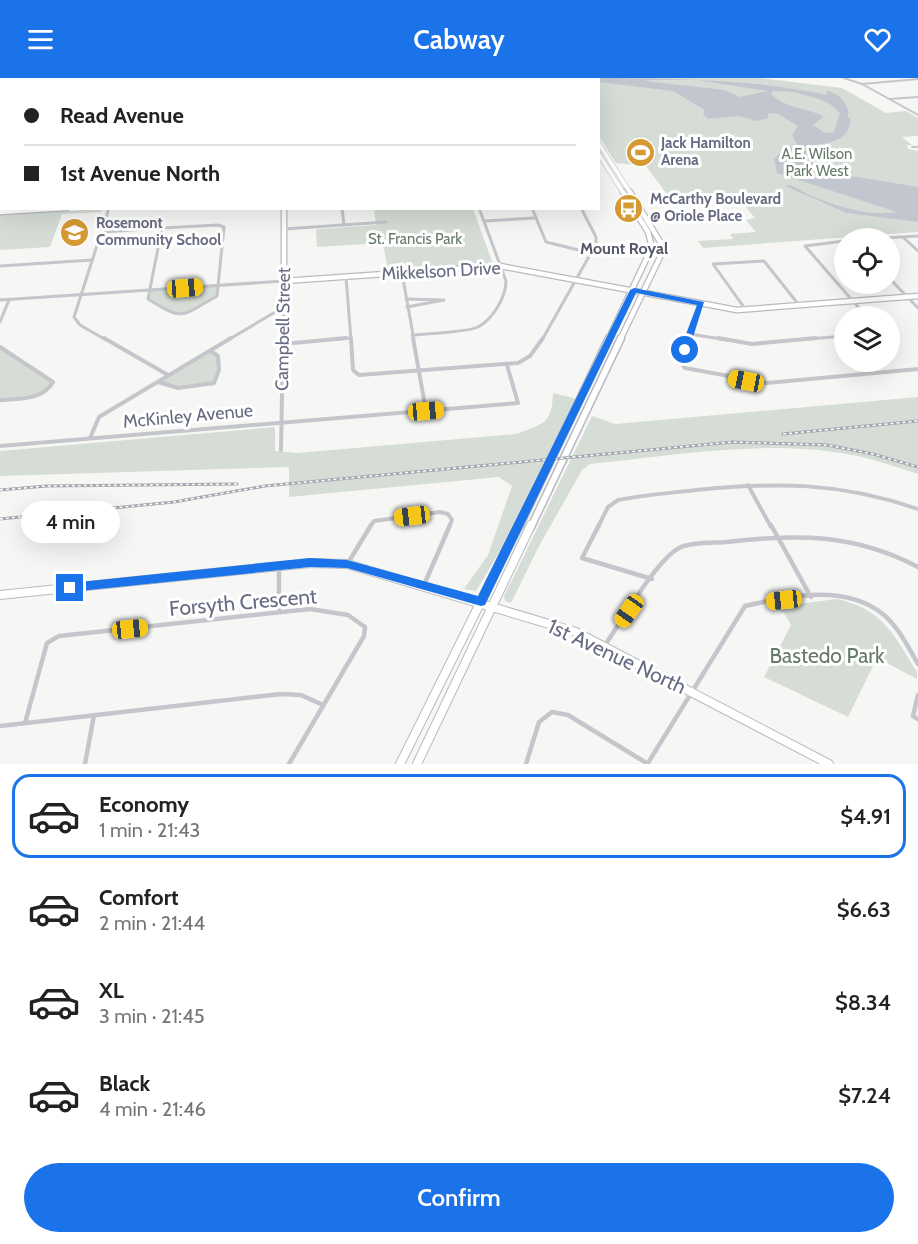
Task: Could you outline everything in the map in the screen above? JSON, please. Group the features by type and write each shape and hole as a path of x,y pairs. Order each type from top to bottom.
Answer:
{"main road":[{"path":"417,764 660,257 662,245 657,233 600,145"},
{"path":"400,764 634,290 652,247 648,232 600,156"},
{"path":"600,166 614,166"},
{"path":"0,212 33,210"},
{"name":"Campbell Street","path":"284,210 284,281"},
{"name":"Mikkelson Drive","path":"284,281 500,266 701,304 746,310 918,296"},
{"name":"1st Avenue North","path":"0,595 310,563 347,564 492,605 576,632 692,690 829,764"}],"street":[{"path":"844,78 862,84 918,115"},
{"path":"862,84 918,79"},
{"path":"889,99 918,97"},
{"path":"912,147 918,147"},
{"path":"108,210 74,316 80,325 169,375"},
{"path":"342,210 344,225"},
{"path":"412,335 477,328 496,309 506,292 506,281 480,210"},
{"path":"532,210 546,242 591,253"},
{"path":"346,277 353,370 360,375 507,364 530,356 596,244 596,237 582,210"},
{"path":"484,221 535,218"},
{"path":"284,229 386,222"},
{"path":"102,232 162,228 218,225 224,227 217,296 180,316 149,302 162,228"},
{"path":"900,237 918,236"},
{"path":"903,237 918,251"},
{"path":"834,242 805,246 834,280"},
{"path":"0,266 92,260"},
{"path":"746,310 713,264 764,261 799,306"},
{"path":"402,273 426,411"},
{"path":"0,300 284,281"},
{"name":"Campbell Street","path":"281,450 284,281"},
{"path":"900,290 918,308"},
{"path":"846,294 857,306"},
{"path":"406,299 444,300 439,304 407,307"},
{"path":"0,322 9,300"},
{"path":"701,304 680,361 685,368 746,381 767,382 918,369"},
{"path":"90,438 99,417 282,308"},
{"path":"690,334 752,344 834,337"},
{"path":"283,344 351,338"},
{"path":"0,347 53,382 45,391 32,396 0,400"},
{"path":"158,382 165,387 175,388 214,383 218,378 220,363 218,356 210,351"},
{"name":"McKinley Avenue","path":"0,446 518,403 507,364"},
{"path":"652,579 582,558 608,507 618,500 782,482 826,485 873,494 918,509"},
{"path":"748,485 811,597"},
{"path":"347,564 374,521 440,512 448,514 452,520 424,585"},
{"path":"605,645 652,579 674,552 681,547 805,535 851,539 886,550 918,567"},
{"path":"279,566 279,612"},
{"path":"526,764 539,722 552,712 568,715 648,764 745,606 841,595 872,605 896,630 918,664"},
{"name":"Forsyth Crescent","path":"25,723 47,644 59,636 310,609 336,612 361,620 365,627 364,636 289,764"},
{"path":"0,726 281,694 301,695 323,705"},
{"path":"918,695 913,716 918,719"},
{"path":"85,764 94,715"}],"green space":[{"name":"A.E. Wilson Park West","path":"600,78 759,78 842,88 886,113 906,111 918,118 918,136 902,137 912,145 907,145 908,149 918,151 918,232 900,233 900,228 834,228 834,238 703,248 698,241 733,239 730,234 756,232 746,220 755,218 740,200 748,199 744,195 672,201 646,166 616,163 600,138"},
{"path":"102,210 101,212 62,214 50,247 0,250 0,215"},
{"name":"St. Francis Park","path":"374,210 473,210 493,264 388,271 383,243 317,247 316,230 376,225"},
{"path":"218,285 217,296 188,313 174,315 148,299 150,290"},
{"path":"0,347 53,382 51,386 32,396 0,400"},
{"path":"210,351 219,359 218,374 214,383 171,387 158,382"},
{"path":"553,393 578,399 524,511 476,591 464,589 488,555 512,486 499,477 289,497 289,467 0,476 0,451 275,427 275,451 297,453 516,434 539,425 548,417"},
{"path":"918,397 918,474 855,455 773,448 712,451 590,464 582,470 538,548 511,603 505,601 504,596 592,416 615,424"},
{"name":"Bastedo Park","path":"837,599 866,609 886,625 917,672 917,679 885,662 873,666 848,717 764,677 791,625 785,614 773,607"}],"shaded area":[{"path":"600,78 637,78 702,80 735,82 798,89 827,95 826,91 838,95 849,112 847,116 851,119 846,133 837,140 810,146 806,153 832,173 918,187 918,222 847,213 785,186 793,186 809,195 852,210 874,213 897,212 777,173 774,159 781,152 797,145 792,135 798,126 778,114 768,113 768,118 757,121 739,116 708,119 703,114 705,110 673,91 600,82","holes":["697,80 768,91 740,97 724,90 644,81","773,91 794,92 830,104 840,113 834,132 825,133 813,125 823,117 821,115 780,101 771,93"]}],"railway":[{"path":"783,434 918,421"},
{"path":"0,519 174,502 265,486 733,442 827,445 873,454 918,467"},
{"path":"0,490 46,486 237,484"}],"place":[{"name":"Jack Hamilton Arena","path":"640,152"},
{"name":"McCarthy Boulevard @ Oriole Place","path":"629,208"},
{"name":"Rosemont Community School","path":"75,232"}],"district":[{"name":"Mount Royal","path":"624,248"}],"route":[{"path":"70,588 310,563 347,564 481,602 634,290 701,304 685,350"}]}
